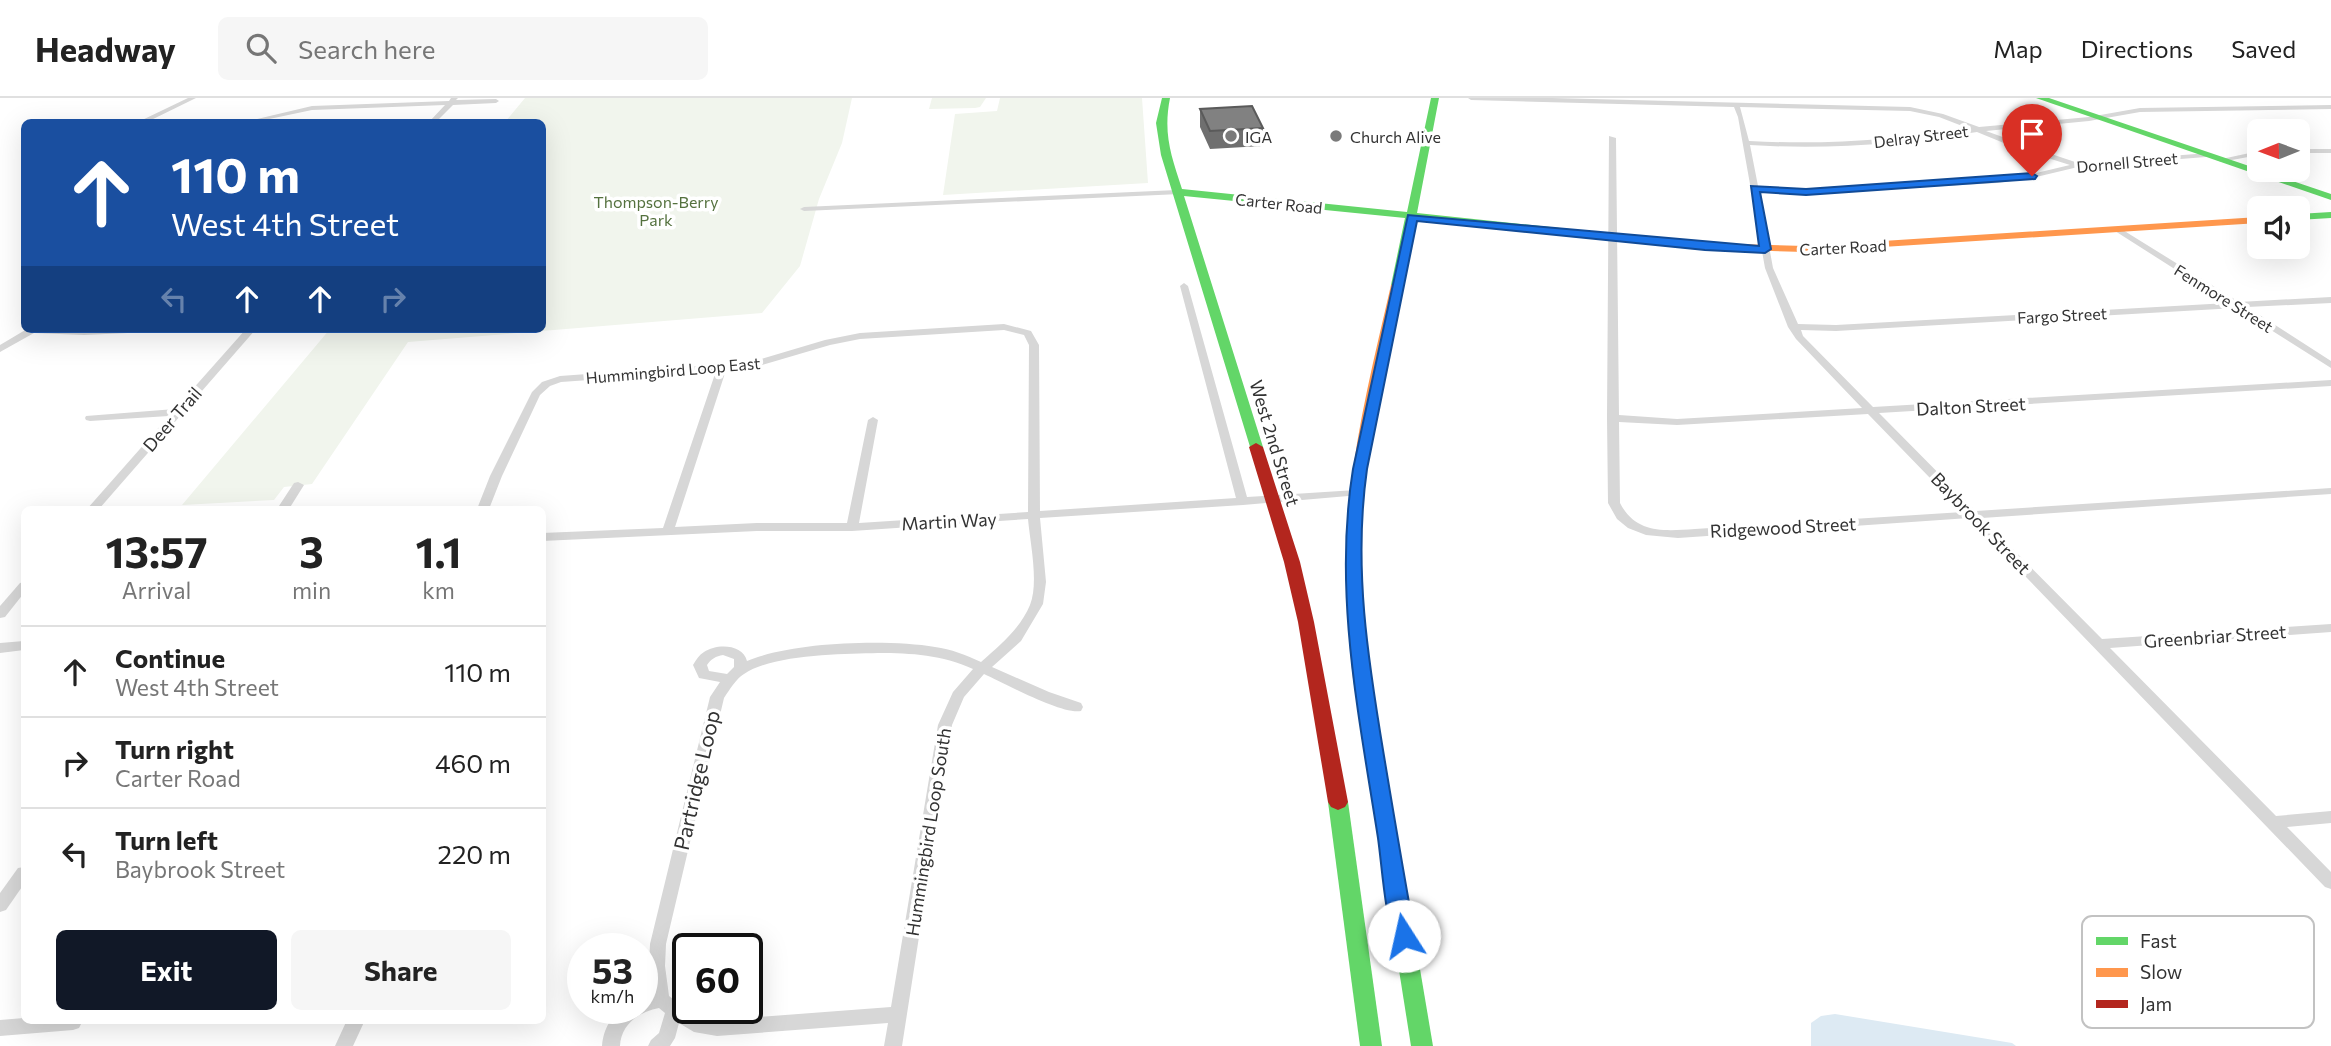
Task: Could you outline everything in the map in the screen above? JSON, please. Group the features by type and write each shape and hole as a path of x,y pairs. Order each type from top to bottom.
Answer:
{"main road":[{"name":"West 2nd Street","path":"1166,98 1161,132 1177,192 1273,500 1307,623 1338,804 1371,1046"},
{"path":"1422,1046 1364,698 1353,604 1352,554 1356,493 1435,98"},
{"path":"2040,98 2331,197"},
{"name":"Carter Road","path":"1177,192 1611,237 1765,249 1882,246 2247,221"},
{"path":"2310,216 2331,215"}],"street":[{"path":"148,119 192,98"},
{"path":"1471,98 1640,101 1737,107 1910,109 1941,115 2078,166"},
{"path":"258,119 312,108 454,100 496,101"},
{"path":"436,119 454,100"},
{"name":"Baybrook Street","path":"1737,107 1769,268 1793,327 1812,352 1873,411 2331,883"},
{"path":"2096,118 2140,110 2331,107"},
{"name":"Delray Street","path":"1746,143 1803,146 1934,138 1976,130 2096,118"},
{"name":"Ridgewood Street","path":"1612,138 1614,503 1623,521 1644,531 1725,531 2331,491"},
{"path":"2310,151 2331,151"},
{"name":"Dornell Street","path":"1755,188 1806,192 1997,181 2078,166 2247,154"},
{"path":"804,209 1177,192"},
{"name":"Fenmore Street","path":"2119,229 2331,365"},
{"path":"1184,286 1243,502"},
{"name":"Fargo Street","path":"1793,327 1836,328 2331,300"},
{"path":"1191,307 1213,307"},
{"name":"Hummingbird Loop East","path":"484,506 528,407 540,389 560,379 721,369 768,362 828,342 860,336 1014,327"},
{"name":"Hummingbird Loop South","path":"893,1046 944,725 958,695 981,669 1016,638 1037,604 1040,582 1034,516 1034,345 1028,333 1014,327"},
{"path":"0,349 28,333"},
{"name":"Deer Trail","path":"96,506 248,333"},
{"path":"668,531 721,369"},
{"name":"Dalton Street","path":"1612,418 1677,422 2331,383"},
{"path":"90,418 179,412"},
{"path":"852,527 873,420"},
{"path":"285,506 298,485"},
{"name":"Martin Way","path":"546,537 757,527 852,527 1356,493"},
{"path":"0,614 21,590"},
{"name":"Greenbriar Street","path":"2099,644 2331,628"},
{"path":"0,648 21,646"},
{"name":"Partridge Loop","path":"667,1006 657,966 658,944 712,711 717,697 737,674 792,654 898,648 939,652 1039,696 1076,707"},
{"path":"2273,822 2331,817"},
{"path":"0,905 21,877"},
{"path":"658,1005 667,1006 694,1024 717,1028 899,1014"},
{"path":"657,1046 666,1038 667,1006"},
{"path":"0,1028 49,1024"},
{"path":"344,1046 354,1024"},
{"path":"611,1046 611,1034 618,1024"}],"green space":[{"name":"Thompson-Berry Park","path":"525,98 852,98 842,143 819,199 800,266 762,313 546,331 546,119 508,119"},
{"path":"932,98 986,98 980,107 975,108 929,109"},
{"path":"1000,98 1142,98 1148,183 943,195 955,114 997,111"},
{"name":"Thompson-Berry Park","path":"327,333 518,333 408,342 312,484 284,487 274,500 182,505"}],"shaded area":[{"path":"1835,1014 2012,1043 2016,1046 1811,1046 1811,1023 1821,1016"}],"building":[{"path":"1252,106 1263,128 1210,131 1200,109"}],"traffic: fast":[{"path":"1166,98 1161,123 1166,155 1256,447"},
{"path":"1397,285 1435,98"},
{"path":"2040,98 2331,197"},
{"path":"1177,192 1627,238"},
{"path":"2310,216 2331,215"},
{"path":"1362,679 1422,1046"},
{"path":"1338,802 1371,1046"}],"traffic: slow":[{"path":"1627,238 1705,246 1805,249 2247,221"},
{"path":"1362,679 1354,588 1357,496 1369,416 1397,285"}],"traffic: jam":[{"path":"1256,447 1292,562 1306,622 1338,802"}],"place":[{"name":"IGA","path":"1231,136"},
{"name":"Church Alive","path":"1336,136"}],"route":[{"path":"1404,936 1359,660 1353,604 1352,554 1354,509 1360,469 1412,217 1705,246 1765,249 1755,188 1806,192 1997,181 2032,176"}]}
